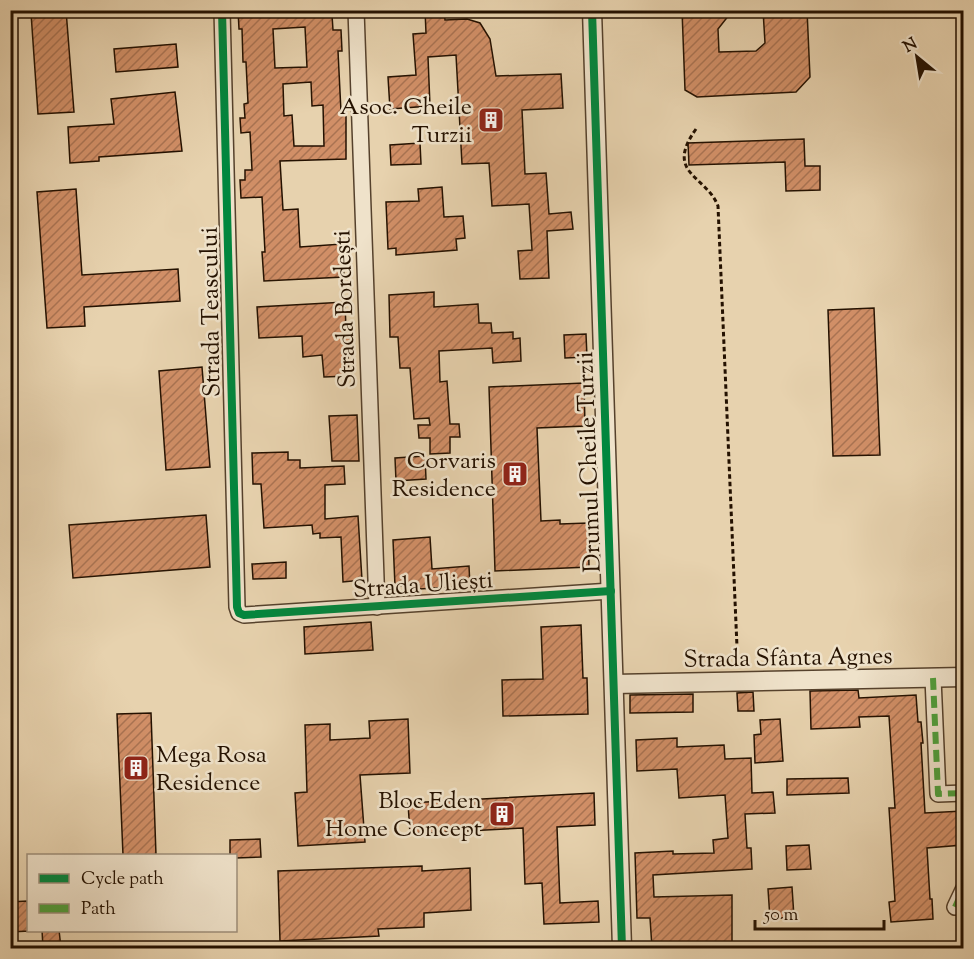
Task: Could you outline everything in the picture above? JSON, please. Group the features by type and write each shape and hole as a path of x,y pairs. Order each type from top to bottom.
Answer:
{"street":[{"name":"Strada Teascului","path":"222,10 237,607 239,613"},
{"name":"Strada Bordești","path":"356,10 377,607"},
{"name":"Drumul Cheile Turzii","path":"592,10 622,948"},
{"name":"Strada Uliești","path":"239,613 244,615 611,591"},
{"name":"Strada Sfânta Agnes","path":"614,684 963,677"},
{"path":"933,678 938,794 963,793"},
{"path":"955,906 963,888"}],"path":[{"path":"696,129 687,141 685,151 688,172 714,197 718,215 737,647"}],"building":[{"path":"66,10 74,112 38,114 31,13"},
{"path":"238,10 322,10 322,16 332,15 333,30 341,30 342,51 338,51 341,112 346,112 346,159 280,161 283,210 298,209 300,247 342,244 344,277 264,281 262,197 241,198 240,180 245,180 245,170 252,170 250,132 241,133 240,118 245,118 244,104 248,103 242,29 239,29","holes":["305,27 307,67 275,68 273,29","311,82 312,106 323,105 324,146 294,146 292,115 284,116 283,84"]},
{"path":"425,10 444,10 445,20 467,19 480,23 490,39 496,76 561,74 563,108 522,110 525,174 546,173 549,214 571,212 573,229 547,231 549,278 520,279 518,251 532,250 529,204 492,206 489,163 462,164 456,55 428,57 430,106 390,109 388,77 416,75 413,34 426,33"},
{"path":"682,10 733,10 718,29 719,52 756,51 765,43 763,10 807,10 810,77 796,92 697,97 685,90"},
{"path":"176,44 178,67 116,72 114,49"},
{"path":"175,92 182,151 99,157 99,161 70,163 68,127 114,124 111,99"},
{"path":"804,139 805,166 820,166 820,190 786,191 785,162 689,165 688,143"},
{"path":"420,143 421,164 391,165 390,145"},
{"path":"442,187 444,217 463,216 465,238 456,239 457,250 396,255 396,248 388,249 386,202 419,201 418,189"},
{"path":"76,189 82,275 178,269 180,301 84,307 85,326 47,328 37,192"},
{"path":"434,292 434,307 478,304 479,323 491,323 492,333 513,332 513,339 520,338 521,361 493,363 492,348 439,351 440,382 447,381 450,424 459,424 460,437 450,437 450,453 430,454 430,438 419,438 418,425 430,425 429,418 414,419 410,368 400,368 398,337 390,337 389,295"},
{"path":"345,302 346,330 350,330 349,376 324,377 322,355 303,357 302,336 259,338 257,307"},
{"path":"874,308 880,455 833,456 828,310"},
{"path":"586,334 587,357 565,358 564,335"},
{"path":"202,367 210,467 166,470 159,371"},
{"name":"Corvaris Residence","path":"584,383 585,426 537,428 541,521 560,520 560,524 588,523 589,567 495,571 489,387"},
{"path":"357,415 359,461 332,461 329,416"},
{"path":"288,452 288,460 300,460 300,468 344,466 345,484 325,485 325,519 358,516 362,580 343,582 341,537 320,538 320,533 313,534 312,525 264,528 261,484 253,484 252,453"},
{"path":"425,456 426,479 396,481 395,458"},
{"path":"206,515 210,567 73,578 69,525"},
{"path":"430,537 432,569 469,566 470,586 419,589 419,585 395,586 393,540"},
{"path":"286,562 286,578 253,579 252,564"},
{"path":"371,622 373,650 305,654 304,627"},
{"path":"581,625 583,678 587,678 588,714 503,716 502,680 543,679 541,627"},
{"path":"858,690 859,698 916,695 918,722 921,722 923,743 921,743 925,813 963,811 963,845 927,848 933,919 891,922 889,902 895,901 889,808 895,808 889,716 859,717 860,727 811,729 810,691"},
{"path":"753,692 754,711 738,711 737,693"},
{"path":"693,694 693,712 630,713 630,695"},
{"name":"Mega Rosa Residence","path":"151,713 156,854 123,854 117,714"},
{"path":"408,719 410,773 360,775 365,842 298,846 295,793 307,792 305,725 330,724 330,740 370,738 369,721"},
{"path":"780,719 783,761 755,763 754,735 761,734 760,720"},
{"path":"677,738 677,747 724,745 725,759 751,758 752,793 773,792 775,813 745,814 747,848 751,848 752,869 653,875 654,897 732,895 732,948 652,948 650,918 637,918 635,853 673,851 673,854 714,853 713,840 728,838 725,795 679,798 677,769 637,771 636,740"},
{"path":"848,778 849,793 787,795 787,779"},
{"name":"Bloc Eden Home Concept","path":"594,793 595,825 557,827 560,903 598,901 599,922 544,924 542,883 525,884 523,828 410,834 408,803"},
{"path":"260,839 261,857 237,858 237,854 230,854 230,840"},
{"path":"809,845 811,869 787,870 786,846"},
{"path":"422,866 422,871 470,868 471,910 424,913 424,927 378,929 379,936 280,941 278,871"},
{"path":"792,887 794,917 770,919 768,889"},
{"path":"27,901 27,931 10,932 10,902"},
{"path":"42,932 59,932 61,948 43,948"}],"marked path":[{"path":"933,678 938,794 964,793"},
{"path":"955,907 964,888"}],"cycle path":[{"path":"222,10 237,607 239,613 244,615 611,591"},
{"path":"592,10 622,948"}],"place":[{"name":"Asoc. Cheile Turzii","path":"491,120"},
{"name":"Corvaris Residence","path":"515,474"},
{"name":"Mega Rosa Residence","path":"136,768"},
{"name":"Bloc Eden Home Concept","path":"502,814"}]}
